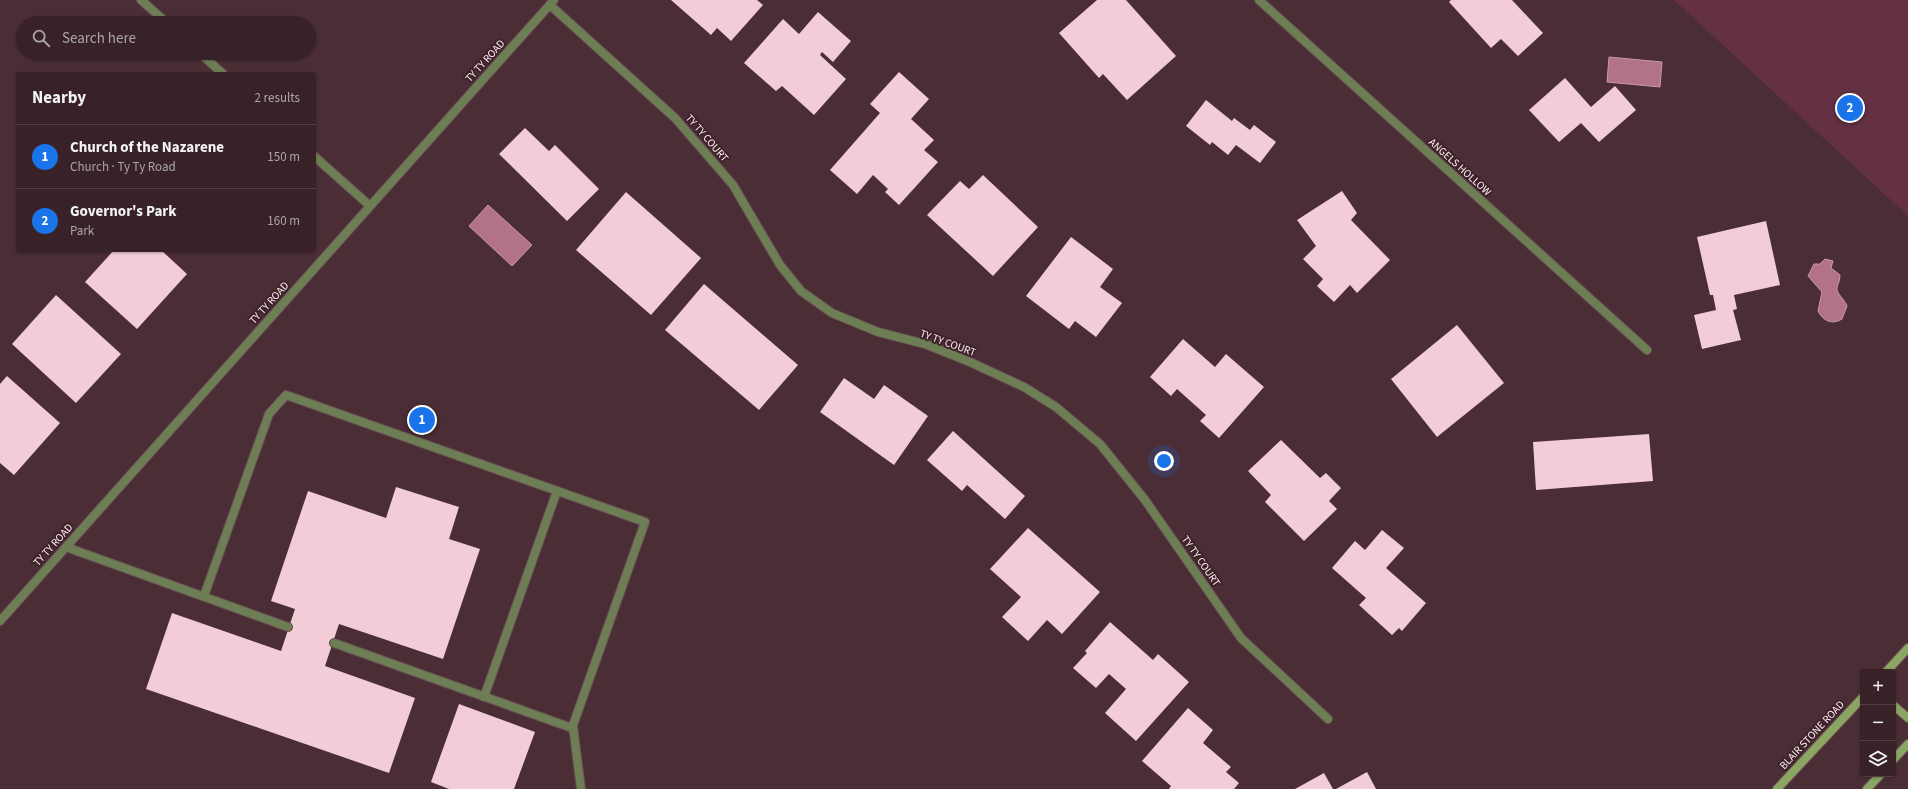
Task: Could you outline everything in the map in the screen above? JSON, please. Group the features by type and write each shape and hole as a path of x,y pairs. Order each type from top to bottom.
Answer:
{"main road":[{"path":"1889,669 1908,648"},
{"name":"BLAIR STONE ROAD","path":"1776,789 1860,700"},
{"path":"1896,708 1908,718"},
{"path":"1896,757 1908,744"},
{"path":"1867,789 1878,777"}],"street":[{"path":"141,0 159,16"},
{"name":"ANGELS HOLLOW","path":"1259,0 1647,350"},
{"name":"TY TY ROAD","path":"0,621 552,3"},
{"name":"TY TY COURT","path":"552,3 676,118 733,185 780,265 800,292 832,314 878,332 938,349 1024,386 1056,407 1100,444 1146,500 1241,638 1328,719"},
{"path":"208,60 221,72"},
{"path":"316,158 370,206"},
{"path":"204,596 269,414 286,395 645,522 573,726 581,789"},
{"path":"484,697 557,491"},
{"path":"66,547 288,626"},
{"path":"334,643 572,728 573,726"}],"shaded area":[{"path":"1674,0 1908,0 1908,216"},
{"path":"1609,57 1662,62 1660,87 1607,82"},
{"path":"488,205 532,245 512,266 469,226"},
{"path":"1825,259 1833,261 1831,268 1840,275 1837,290 1847,306 1842,319 1835,322 1825,320 1818,311 1822,292 1808,276 1814,264 1820,264"}],"building":[{"path":"671,0 757,0 763,5 731,41 717,28 711,35"},
{"path":"1097,0 1126,0 1176,56 1127,100 1103,74 1099,78 1059,33"},
{"path":"1451,0 1512,0 1543,33 1518,56 1501,39 1491,48 1449,2"},
{"path":"818,12 851,41 833,62 822,52 820,55 846,79 814,115 782,86 776,91 744,63 783,19 799,34"},
{"path":"899,72 929,99 911,119 934,140 924,150 938,162 899,205 885,192 888,189 873,175 857,194 830,170 880,113 870,104"},
{"path":"1565,78 1591,107 1615,86 1636,110 1599,142 1581,123 1559,142 1529,110"},
{"path":"1206,100 1232,121 1234,118 1250,130 1254,125 1276,142 1260,163 1236,145 1228,155 1212,142 1210,145 1186,126"},
{"path":"525,128 549,151 555,145 599,189 567,221 499,154"},
{"path":"983,175 1038,227 993,276 927,215 960,181 969,189"},
{"path":"1342,191 1357,213 1351,220 1390,260 1357,293 1350,285 1334,302 1317,286 1323,279 1303,259 1316,246 1297,220"},
{"path":"626,192 701,258 651,315 576,250"},
{"path":"1766,221 1780,285 1734,295 1737,309 1733,310 1741,340 1702,349 1694,315 1716,310 1713,295 1710,295 1697,237"},
{"path":"1071,237 1113,269 1100,287 1122,303 1096,337 1075,321 1069,329 1026,296"},
{"path":"112,252 163,252 187,274 137,329 85,282"},
{"path":"704,284 798,365 759,410 665,330"},
{"path":"56,295 121,354 76,403 12,344"},
{"path":"1457,325 1504,383 1437,437 1391,379"},
{"path":"1183,339 1215,367 1226,354 1264,387 1219,438 1200,421 1206,415 1177,389 1171,396 1150,377"},
{"path":"7,376 60,423 14,475 0,463 0,384"},
{"path":"844,378 874,399 884,385 928,416 894,465 820,412"},
{"path":"953,431 1025,496 1005,519 967,485 962,491 927,460"},
{"path":"1649,434 1653,481 1536,490 1533,442"},
{"path":"1281,440 1320,478 1326,473 1341,488 1329,501 1337,509 1304,541 1265,502 1271,495 1248,471"},
{"path":"396,487 459,507 449,539 480,549 443,659 339,624 325,666 415,698 389,773 146,689 172,613 281,651 295,609 271,601 308,491 386,518"},
{"path":"1028,528 1100,592 1062,634 1047,620 1028,641 1002,617 1021,597 990,569"},
{"path":"1382,530 1404,548 1386,568 1426,603 1402,631 1399,628 1392,635 1359,605 1366,598 1332,568 1355,541 1365,550"},
{"path":"1110,622 1153,660 1158,654 1189,682 1136,741 1105,713 1126,689 1109,674 1096,688 1073,668 1087,653 1085,651"},
{"path":"459,704 535,732 514,789 449,789 431,782"},
{"path":"1188,708 1213,730 1203,743 1231,767 1226,772 1239,783 1234,789 1169,789 1171,786 1142,761"},
{"path":"1367,772 1376,789 1336,789"},
{"path":"1324,773 1333,789 1295,789"}],"place":[{"name":"Governor's Park","path":"1850,108"},
{"name":"Church of the Nazarene","path":"422,420"}]}
